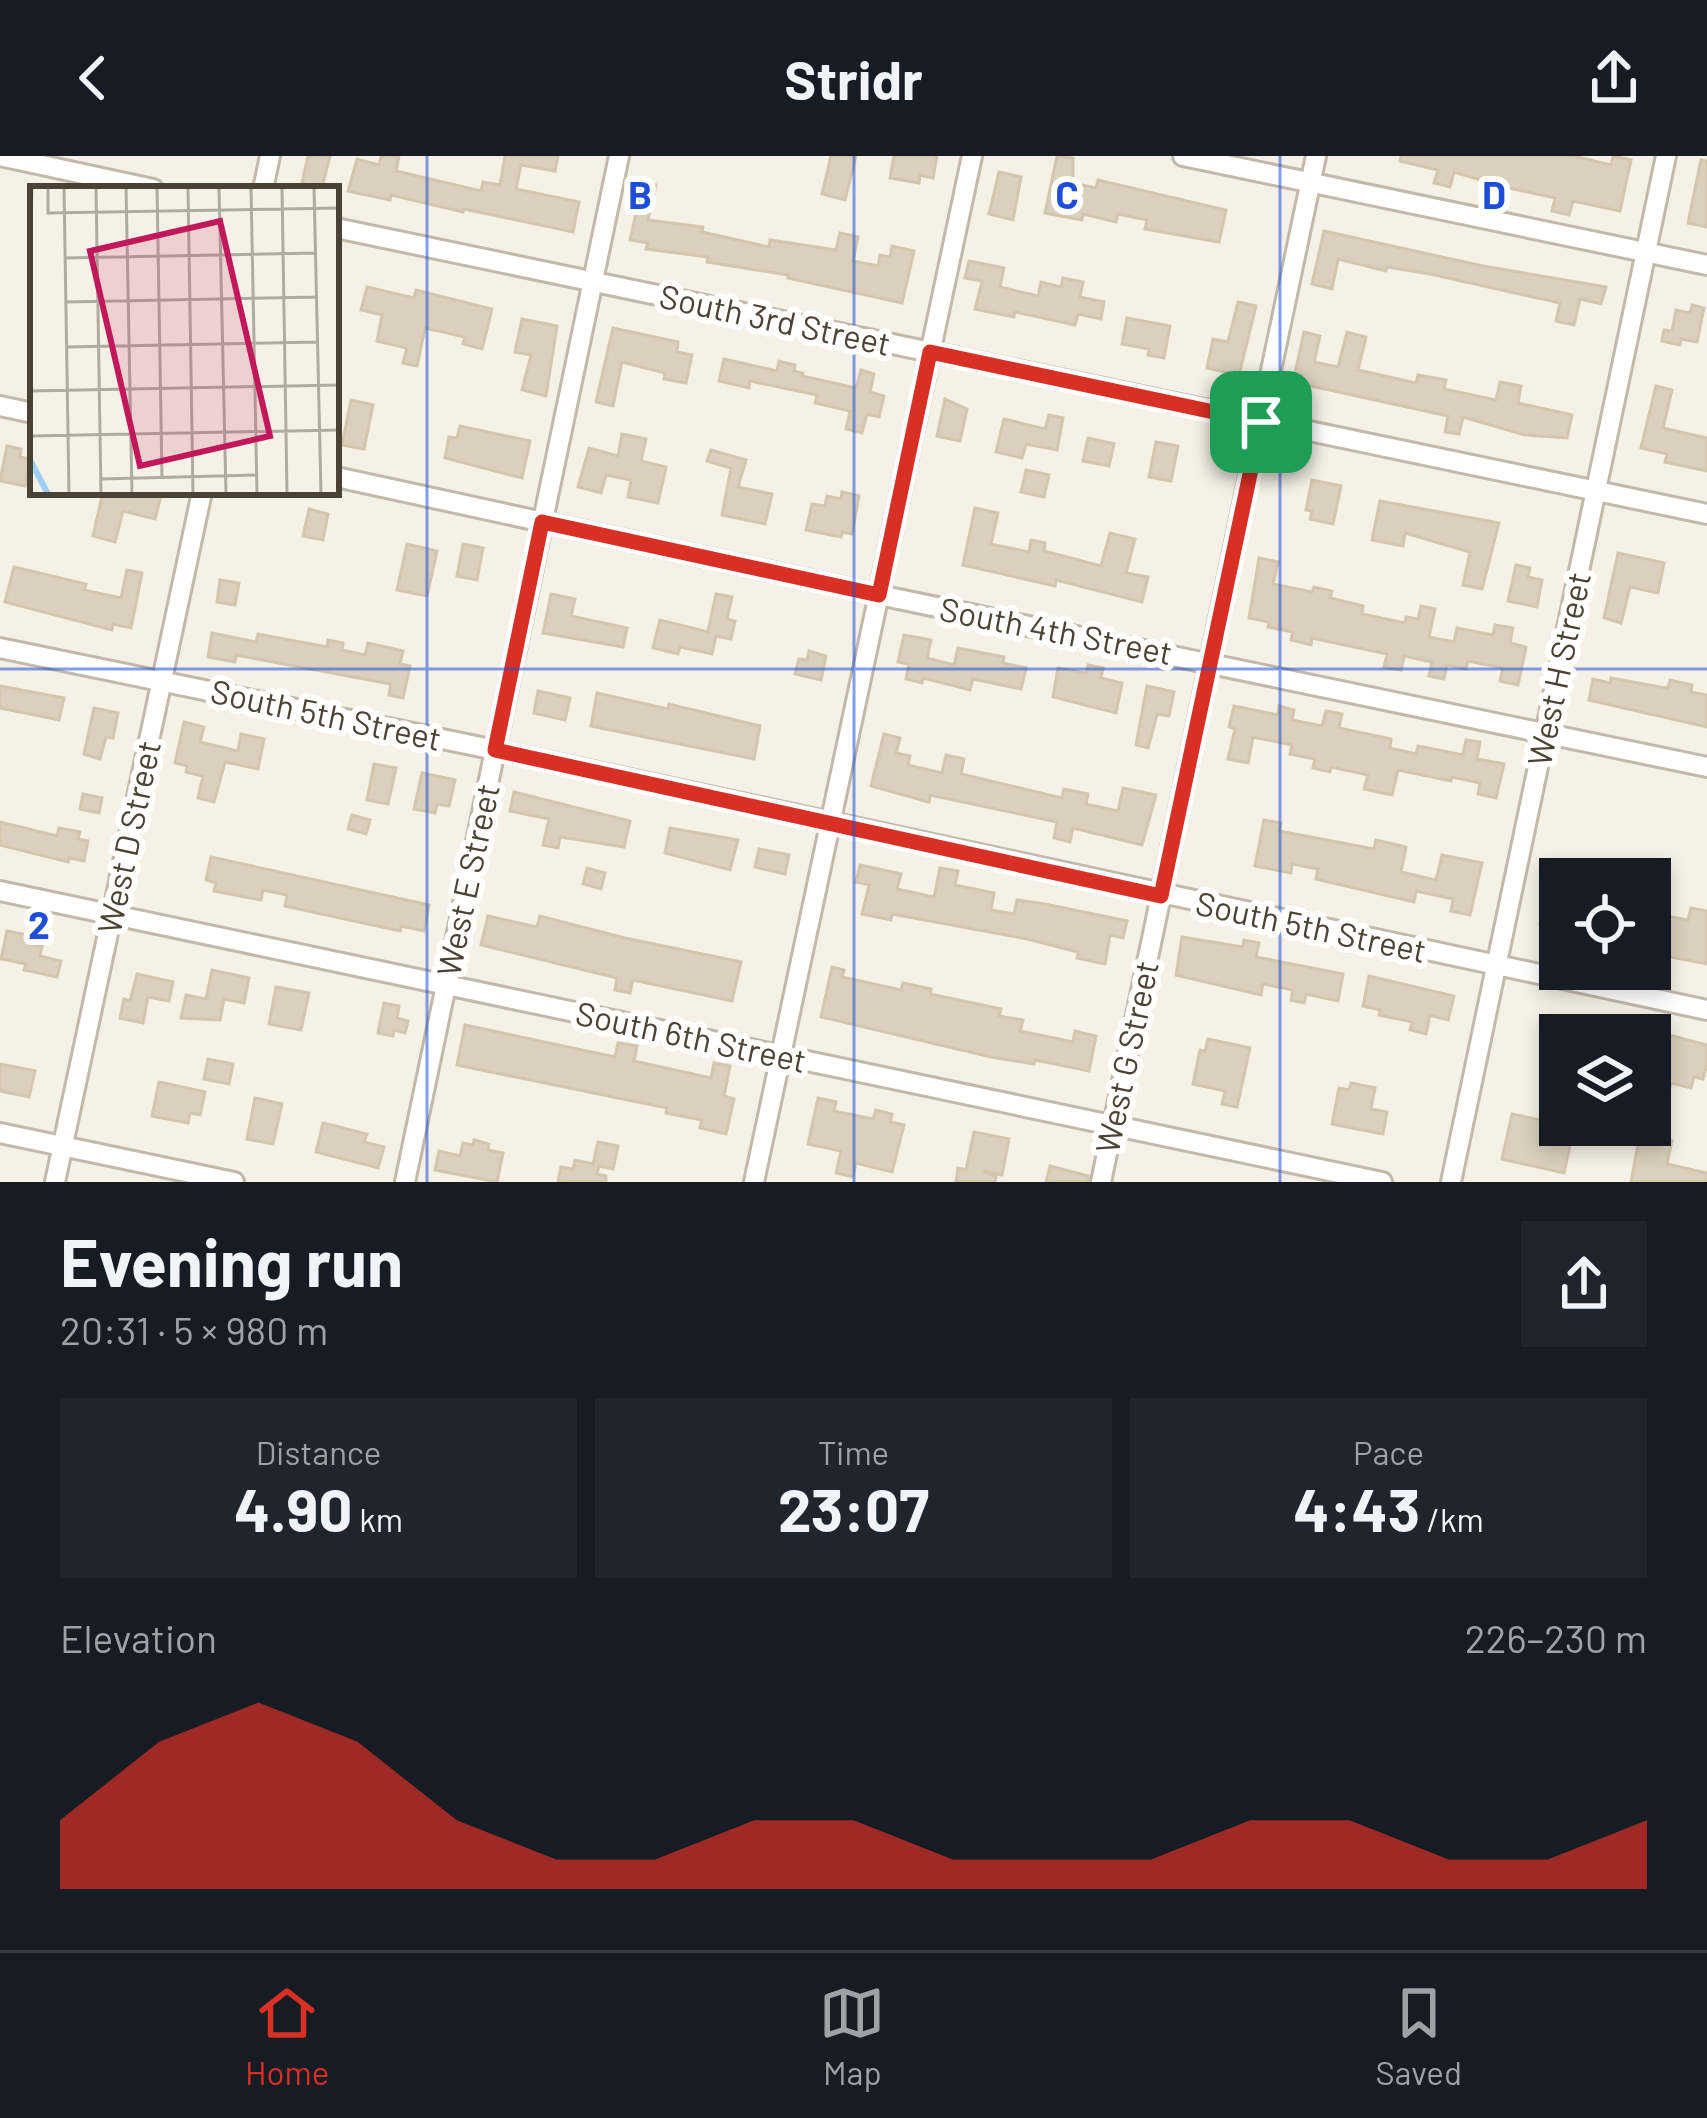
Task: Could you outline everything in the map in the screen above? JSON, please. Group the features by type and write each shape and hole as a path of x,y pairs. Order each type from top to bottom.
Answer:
{"street":[{"path":"0,156 139,186"},
{"path":"264,186 270,156"},
{"name":"West E Street","path":"405,1182 619,156"},
{"path":"754,1182 972,156"},
{"path":"1184,156 1707,265"},
{"name":"West G Street","path":"1101,1182 1316,156"},
{"name":"West H Street","path":"1451,1182 1666,156"},
{"name":"South 3rd Street","path":"339,229 1707,514"},
{"path":"0,406 30,412"},
{"name":"South 4th Street","path":"339,478 1707,766"},
{"name":"West D Street","path":"55,1182 201,495"},
{"name":"South 5th Street","path":"0,648 1707,1010"},
{"name":"South 6th Street","path":"0,891 1382,1182"},
{"path":"0,1132 234,1182"}],"building":[{"path":"308,156 330,156 322,186 302,183"},
{"path":"381,156 399,156 396,171 481,191 483,182 500,185 505,156 558,156 555,171 521,165 516,189 579,202 573,232 391,195 390,200 348,191 357,159 379,165"},
{"path":"831,156 856,156 845,200 822,194"},
{"path":"894,156 937,156 933,178 920,175 919,183 890,178"},
{"path":"1057,156 1073,158 1073,183 1096,188 1098,180 1226,210 1219,242 1145,229 1147,220 1118,214 1116,222 1083,214 1082,220 1045,213"},
{"path":"1401,156 1574,156 1611,165 1613,156 1631,160 1620,211 1573,201 1569,215 1552,211 1555,198 1500,186 1497,199 1480,195 1484,181 1454,172 1450,187 1434,183 1438,170 1400,161"},
{"path":"1701,160 1707,161 1707,227 1688,223"},
{"path":"999,172 1021,177 1013,220 989,214"},
{"path":"643,183 656,185 648,220 703,227 702,232 769,247 770,240 836,250 840,233 858,237 853,261 878,266 880,255 890,257 892,246 914,251 902,303 788,275 707,262 708,257 646,249 648,243 630,240"},
{"path":"1324,231 1606,287 1601,304 1580,299 1574,325 1556,321 1560,303 1338,259 1332,289 1312,284"},
{"path":"969,261 1004,268 1000,287 1038,296 1041,282 1061,287 1063,278 1083,282 1080,297 1104,302 1101,319 1078,314 1075,325 975,309 982,281 965,278"},
{"path":"367,287 414,298 416,290 492,309 482,349 463,344 465,337 425,328 417,366 403,363 407,348 377,341 382,315 361,310"},
{"path":"1238,302 1256,306 1239,375 1207,368 1213,339 1228,342"},
{"path":"1692,305 1704,308 1697,342 1662,341 1664,330 1672,331 1676,310 1690,313"},
{"path":"1127,318 1170,326 1164,358 1148,355 1149,349 1122,344"},
{"path":"522,319 557,326 546,396 522,390 531,355 515,352"},
{"path":"613,328 678,342 677,352 692,355 686,383 622,362 613,406 596,402"},
{"path":"1304,332 1320,336 1314,362 1338,367 1347,332 1366,337 1358,370 1416,383 1418,375 1446,380 1444,389 1496,400 1500,382 1521,386 1518,403 1572,415 1567,438 1525,435 1463,417 1459,434 1445,432 1448,416 1293,382"},
{"path":"724,359 777,371 779,361 795,365 794,371 802,376 856,388 861,370 874,374 870,392 884,396 879,417 867,414 862,433 846,429 850,411 815,403 817,395 750,381 749,388 719,381"},
{"path":"1656,386 1672,390 1663,428 1707,438 1707,471 1665,462 1667,454 1641,448"},
{"path":"945,399 967,409 960,441 937,436"},
{"path":"351,400 373,405 364,449 342,445"},
{"path":"1049,415 1063,418 1057,450 1026,444 1022,458 996,452 1004,419 1045,429"},
{"path":"460,426 530,441 522,478 445,458 449,437 457,438"},
{"path":"622,434 646,439 641,461 666,467 658,503 628,497 631,480 606,475 601,493 578,487 589,448 618,456"},
{"path":"1088,438 1114,444 1109,466 1083,461"},
{"path":"1156,442 1178,446 1171,481 1149,477"},
{"path":"7,446 21,449 20,457 30,459 25,486 0,481"},
{"path":"711,450 746,460 738,487 772,494 765,524 722,515 731,468 707,461"},
{"path":"1026,470 1049,475 1044,497 1021,492"},
{"path":"1312,480 1341,486 1333,524 1310,519 1312,511 1306,510"},
{"path":"842,492 859,496 852,534 842,532 841,537 806,530 812,504 825,506 827,496 841,499"},
{"path":"102,495 161,495 155,519 123,511 115,542 93,536"},
{"path":"1380,501 1499,523 1482,589 1463,585 1470,552 1405,533 1403,546 1372,540"},
{"path":"975,508 998,513 991,544 1029,552 1031,540 1045,543 1044,551 1101,566 1110,533 1135,539 1126,573 1148,577 1142,602 1056,580 1055,586 963,565"},
{"path":"309,509 328,514 323,540 303,536"},
{"path":"407,544 437,551 427,596 397,590"},
{"path":"463,544 483,548 477,580 457,576"},
{"path":"1618,553 1664,563 1658,593 1630,587 1621,623 1604,618"},
{"path":"1259,558 1278,562 1273,584 1332,591 1330,598 1363,606 1362,614 1405,623 1406,617 1418,619 1421,606 1435,609 1429,637 1454,642 1457,628 1493,635 1495,625 1513,628 1510,643 1526,647 1518,685 1500,681 1503,668 1468,661 1466,669 1447,665 1444,679 1429,676 1432,662 1404,656 1401,670 1384,667 1387,654 1312,638 1311,645 1291,640 1293,632 1249,618"},
{"path":"1516,565 1530,568 1528,577 1542,580 1537,607 1508,601"},
{"path":"14,567 86,584 84,590 121,598 127,570 142,573 131,628 113,624 112,630 5,602"},
{"path":"220,580 239,583 235,605 217,602"},
{"path":"551,594 575,599 571,616 627,628 623,647 543,633"},
{"path":"716,594 732,597 727,619 735,621 731,639 716,636 712,654 680,647 678,654 653,648 660,620 708,632"},
{"path":"212,633 256,642 258,634 327,647 328,640 343,643 342,650 365,655 368,643 403,651 400,664 410,666 403,698 389,695 391,684 236,655 235,662 208,657"},
{"path":"904,635 931,640 927,658 954,665 958,648 1004,657 1003,663 1026,668 1021,689 973,679 970,690 923,678 922,683 906,679 909,664 898,662"},
{"path":"809,651 826,656 821,680 795,674 799,659 807,660"},
{"path":"1088,665 1103,668 1101,678 1122,683 1116,713 1053,697 1058,668 1086,673"},
{"path":"1611,678 1668,688 1670,680 1692,685 1691,692 1707,695 1707,727 1589,700 1593,679 1610,683"},
{"path":"0,686 64,698 59,720 0,708"},
{"path":"1147,686 1174,692 1169,716 1157,714 1148,748 1136,745"},
{"path":"538,691 570,698 565,720 534,713"},
{"path":"597,693 760,726 754,759 591,726"},
{"path":"1234,706 1278,715 1279,706 1294,710 1292,720 1322,726 1326,711 1342,714 1339,728 1391,739 1390,748 1416,754 1418,746 1463,755 1466,740 1480,742 1477,759 1504,764 1496,798 1478,794 1480,783 1398,770 1392,795 1364,789 1368,775 1313,768 1315,759 1290,754 1292,745 1253,737 1248,763 1228,759"},
{"path":"94,708 118,713 113,738 106,737 100,759 84,754"},
{"path":"184,722 204,727 200,742 238,751 241,734 264,739 258,769 225,762 214,802 198,798 203,776 175,763"},
{"path":"884,734 900,738 896,753 910,756 908,765 942,773 946,755 964,759 961,774 1062,798 1064,789 1088,794 1086,804 1118,811 1123,788 1156,795 1142,845 1073,828 1070,842 1054,838 1057,822 930,795 929,802 871,786"},
{"path":"374,764 396,768 388,804 367,800"},
{"path":"422,773 455,780 449,806 437,804 435,813 414,809"},
{"path":"514,792 630,821 624,847 560,837 558,848 543,845 549,819 510,811"},
{"path":"83,794 102,798 99,813 80,809"},
{"path":"352,815 370,820 366,834 348,829"},
{"path":"1264,820 1281,823 1279,831 1374,849 1376,840 1406,847 1401,872 1436,880 1442,855 1482,863 1470,915 1451,911 1453,899 1416,891 1414,902 1316,879 1318,869 1292,864 1291,873 1255,866"},
{"path":"0,822 57,836 59,828 80,832 78,839 88,841 84,861 69,858 68,862 0,845"},
{"path":"670,828 738,840 730,870 665,853"},
{"path":"759,849 789,855 785,874 755,867"},
{"path":"211,857 429,905 424,931 401,926 400,931 285,906 287,895 263,890 261,900 214,891 216,883 206,880"},
{"path":"860,865 901,874 897,889 934,897 940,868 958,871 955,885 994,893 991,910 1014,914 1017,900 1127,921 1123,938 1110,935 1105,964 1027,939 892,914 891,920 862,914 869,885 856,882"},
{"path":"587,868 605,873 601,889 583,884"},
{"path":"1691,908 1707,911 1707,964 1671,957 1671,917 1688,920"},
{"path":"488,916 537,927 540,916 741,962 732,1001 633,980 630,993 615,990 617,978 481,945"},
{"path":"7,931 31,936 29,944 42,946 40,956 61,961 57,977 1,959"},
{"path":"1182,937 1243,947 1244,940 1259,943 1256,957 1343,974 1338,1001 1306,994 1304,1003 1291,1000 1293,990 1263,984 1261,995 1176,975"},
{"path":"832,967 844,970 842,977 901,990 903,983 931,989 930,994 1001,1009 999,1016 1023,1020 1020,1031 1073,1042 1075,1031 1096,1036 1089,1071 991,1057 821,1017"},
{"path":"212,970 249,978 244,1003 224,999 220,1020 181,1018 186,995 206,999"},
{"path":"137,974 173,982 169,1001 148,997 143,1023 120,1018"},
{"path":"1369,976 1454,996 1448,1020 1430,1015 1426,1034 1410,1030 1412,1022 1379,1015 1380,1010 1363,1006"},
{"path":"276,987 309,993 301,1030 269,1024"},
{"path":"384,1003 399,1006 397,1018 408,1021 405,1033 378,1033"},
{"path":"465,1025 615,1057 618,1043 637,1046 634,1061 711,1078 714,1063 730,1066 724,1096 734,1099 726,1134 700,1128 702,1120 666,1113 667,1108 457,1065"},
{"path":"1671,1036 1707,1045 1703,1079 1694,1077 1691,1088 1671,1083"},
{"path":"1208,1039 1250,1048 1237,1107 1222,1104 1225,1091 1193,1084 1200,1050 1205,1051"},
{"path":"208,1059 233,1064 229,1084 204,1079"},
{"path":"0,1064 35,1071 29,1097 0,1091"},
{"path":"159,1082 205,1092 200,1115 190,1113 188,1123 152,1116"},
{"path":"1351,1083 1375,1088 1371,1109 1387,1112 1383,1134 1332,1124 1339,1088 1349,1090"},
{"path":"255,1098 282,1104 273,1144 247,1139"},
{"path":"818,1098 836,1102 834,1111 873,1119 876,1110 892,1114 890,1122 904,1125 892,1172 856,1163 853,1177 836,1173 841,1151 808,1144"},
{"path":"1512,1114 1539,1120 1539,1146 1570,1146 1564,1173 1502,1159"},
{"path":"323,1123 367,1134 364,1142 384,1147 378,1168 316,1152"},
{"path":"974,1132 1009,1139 1002,1175 983,1171 996,1176 995,1182 956,1182 958,1168 966,1170"},
{"path":"474,1140 503,1153 497,1182 435,1170 439,1151 460,1156 463,1143 473,1145"},
{"path":"598,1142 618,1146 613,1169 599,1166 597,1174 606,1176 606,1182 558,1182 561,1167 573,1169 575,1160 593,1164"},
{"path":"1638,1146 1671,1146 1667,1164 1707,1173 1707,1182 1631,1182"},
{"path":"1050,1166 1088,1176 1088,1182 1046,1182"}],"route":[{"path":"930,352 1261,422 1161,896 495,750 542,522 879,595 930,352"}]}
